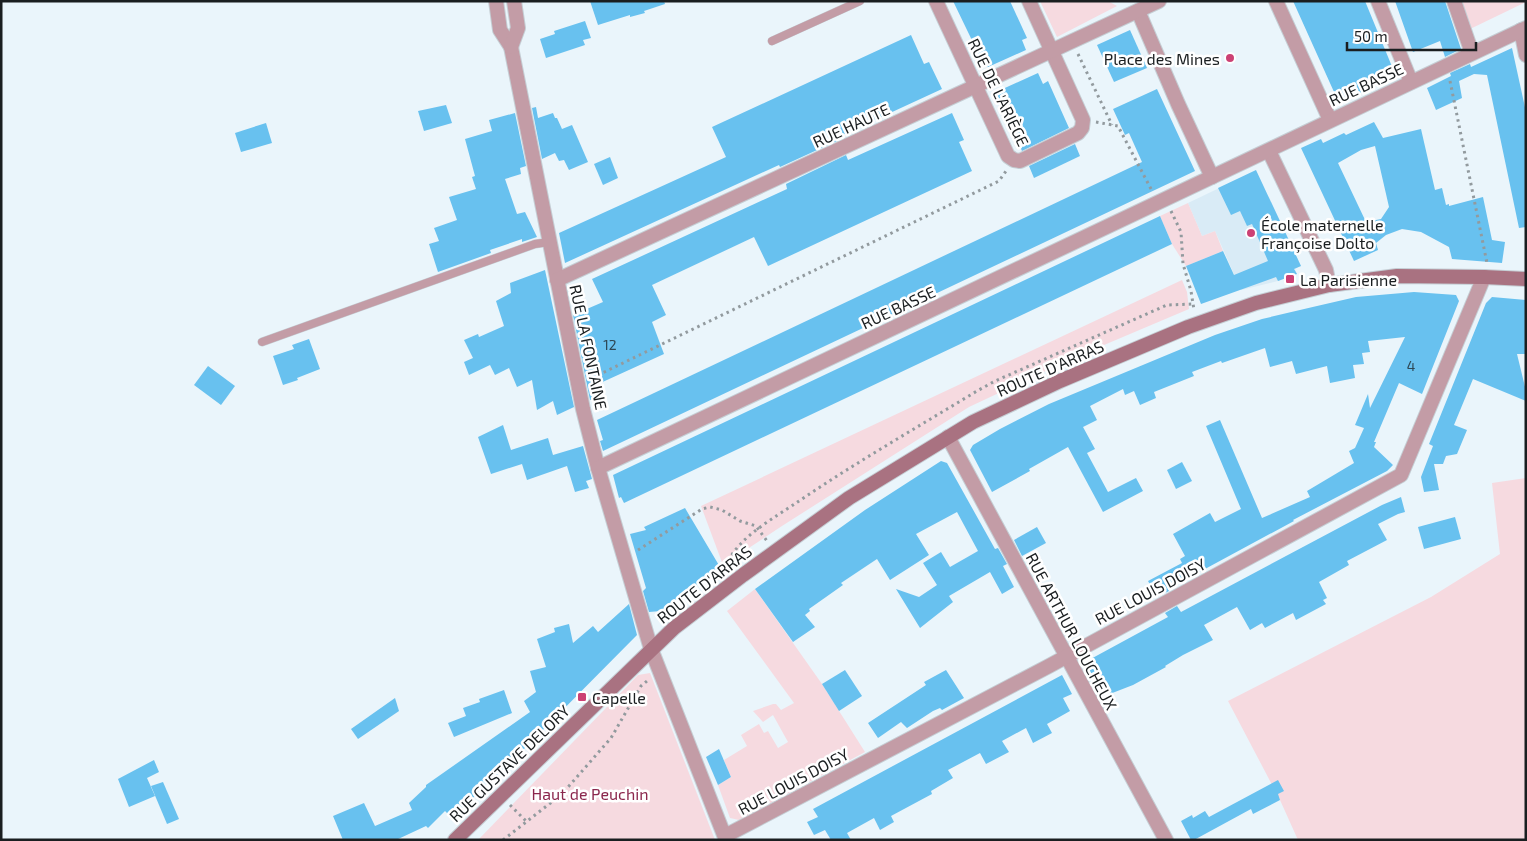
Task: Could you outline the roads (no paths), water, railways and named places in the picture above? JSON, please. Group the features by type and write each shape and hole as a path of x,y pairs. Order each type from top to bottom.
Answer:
{"main road":[{"name":"ROUTE D'ARRAS","path":"651,649 689,617 849,498 973,422 1060,381 1188,327 1256,303 1329,286 1397,276 1526,279"},
{"name":"RUE GUSTAVE DELORY","path":"455,840 651,649"}],"street":[{"name":"RUE LA FONTAINE","path":"496,1 500,30 511,47 578,385 598,468 651,649 725,838"},
{"name":"RUE LA FONTAINE","path":"511,47 518,28 514,1"},
{"name":"RUE DE L'ARIÈGE","path":"936,1 1008,156 1014,160 1020,161 1081,127 1052,50"},
{"path":"1029,1 1052,50"},
{"name":"RUE HAUTE","path":"557,280 1159,1"},
{"path":"1138,11 1212,177 1330,120 1276,1"},
{"path":"1378,1 1411,82"},
{"path":"1454,1 1472,53"},
{"path":"1523,29 1526,55"},
{"name":"RUE BASSE","path":"1330,120 1523,29"},
{"path":"1269,151 1326,270 1329,286"},
{"name":"RUE BASSE","path":"598,468 1212,177"},
{"name":"RUE LOUIS DOISY","path":"725,838 1402,475 1484,277"},
{"name":"RUE ARTHUR LOUCHEUX","path":"948,437 1166,840"}],"lane":[{"path":"772,41 860,1"},
{"path":"262,342 535,244 549,242"}],"place":[{"name":"Place des Mines","path":"1230,58"},
{"name":"École maternelle Françoise Dolto","path":"1251,233"},
{"name":"La Parisienne","path":"1290,279"},
{"name":"Capelle","path":"582,697"}],"park label":[{"name":"Haut de Peuchin","path":"590,793"}]}
